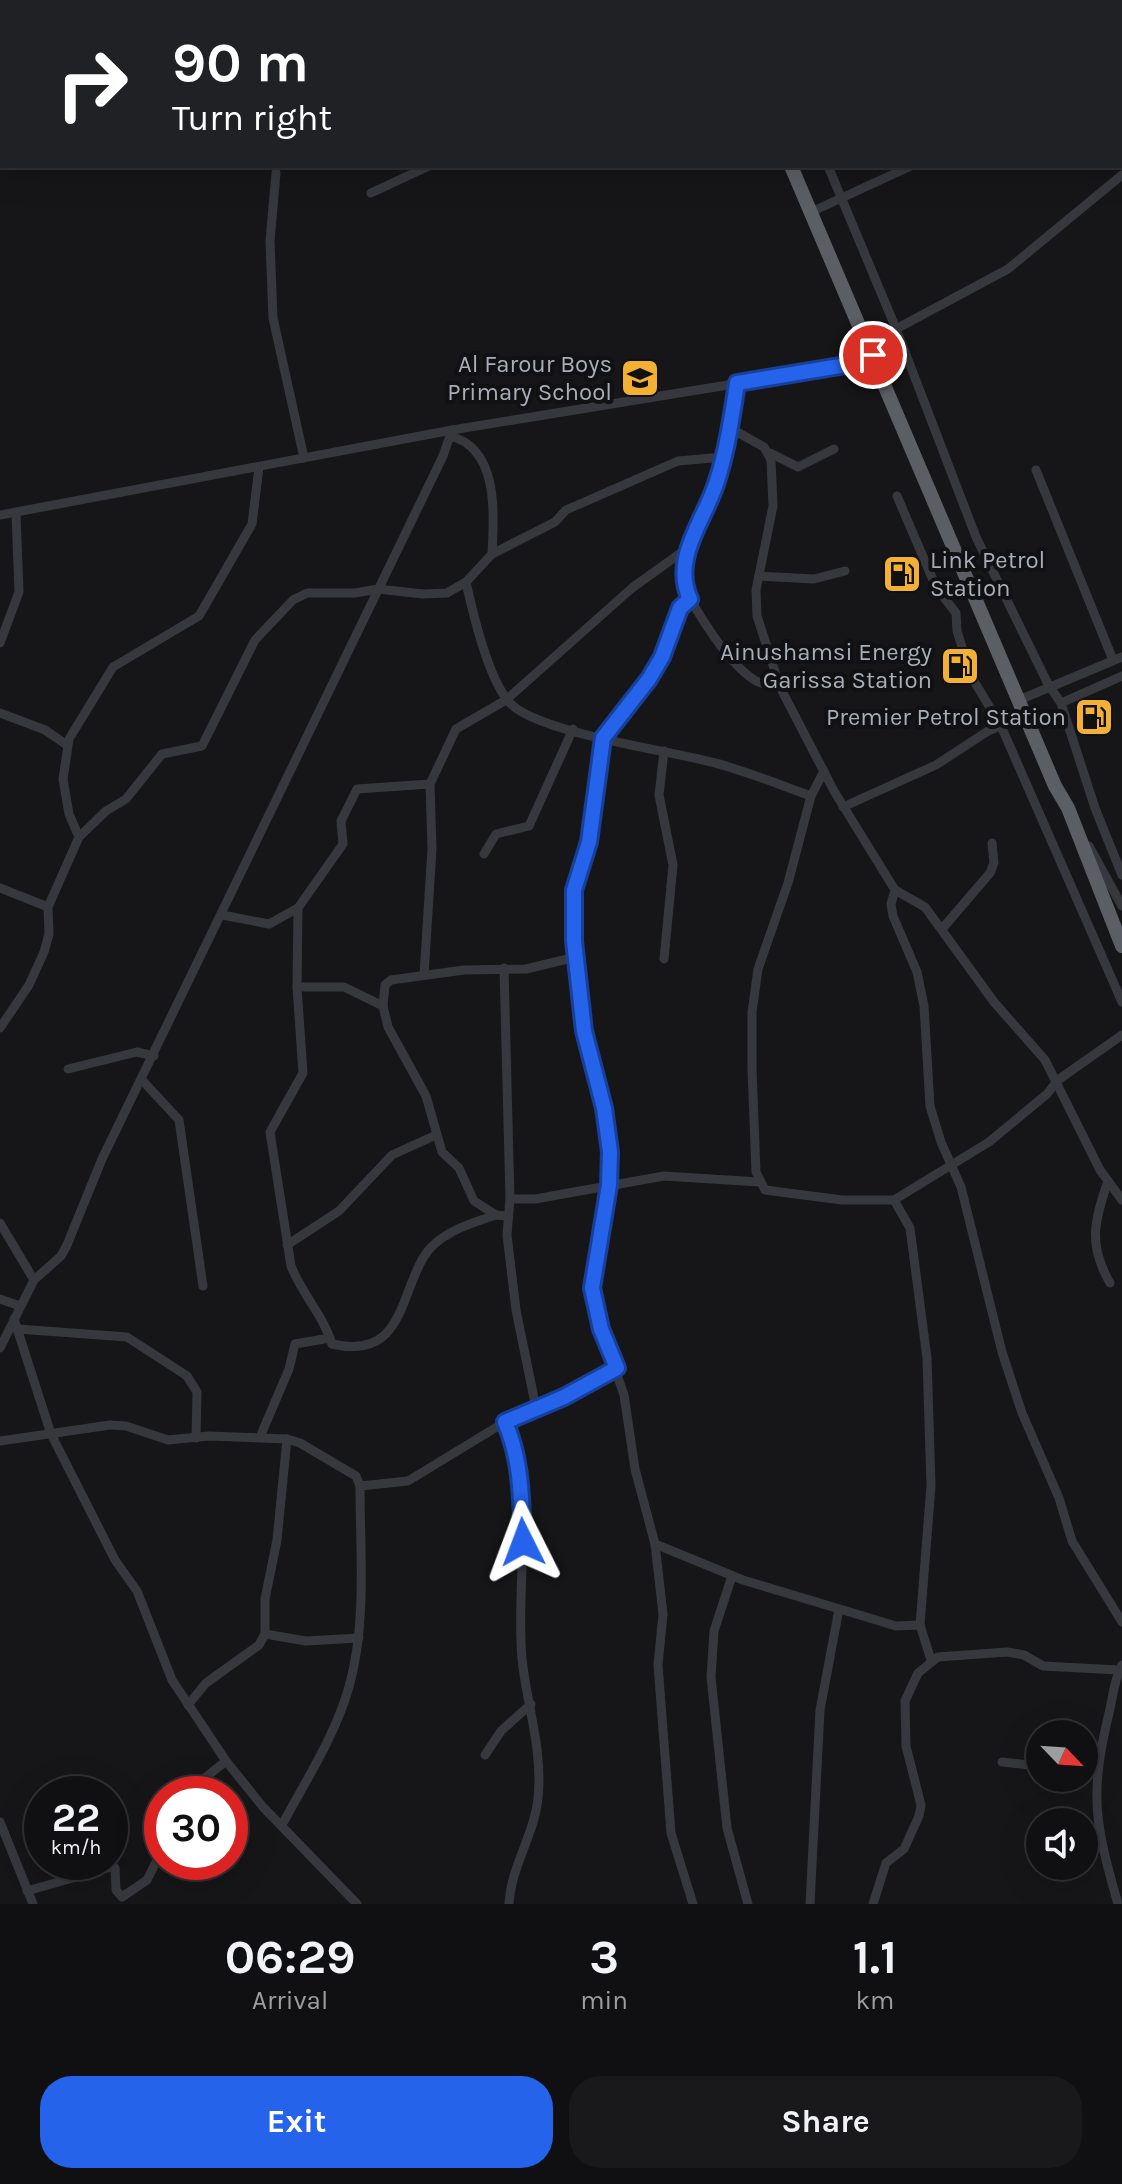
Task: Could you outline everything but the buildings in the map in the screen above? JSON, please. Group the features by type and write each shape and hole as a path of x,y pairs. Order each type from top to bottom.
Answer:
{"highway":[{"path":"792,168 1025,715 1068,808 1122,946"}],"street":[{"path":"371,193 425,168"},
{"path":"829,168 897,331 976,537 1048,684 1061,703 1095,808 1122,875"},
{"path":"811,212 906,168"},
{"path":"276,173 270,241 273,318 304,458"},
{"path":"0,515 304,458 852,364 897,331 1008,269 1122,175"},
{"path":"737,383 717,483 689,547 683,583 714,636 753,679 780,687"},
{"path":"730,428 798,467 834,449"},
{"path":"451,433 468,443 488,472 493,497 492,554"},
{"path":"0,1348 16,1324 20,1306 34,1280 61,1256 102,1159 222,915 451,433"},
{"path":"770,453 773,506 759,576 757,616 780,687 843,807 895,890 925,907 994,1002 1058,1080 1108,1181 1122,1200"},
{"path":"0,1028 29,985 44,952 49,934 48,907 79,837 106,811 126,799 162,754 202,746 255,640 293,600 307,593 355,593 378,589 447,593 466,582 492,554 555,522 566,510 678,461 724,457"},
{"path":"79,837 67,807 63,779 67,745 101,681 113,667 199,616 252,524 259,467"},
{"path":"1019,700 1048,684 1118,658 1036,470"},
{"path":"897,496 936,587 956,613 957,631 971,676 1001,726 1122,1002"},
{"path":"0,643 19,592 16,513"},
{"path":"424,975 432,849 430,784 456,729 506,700 632,588 689,547"},
{"path":"759,576 814,579 845,571"},
{"path":"466,582 477,630 506,700 526,716 603,738 709,761 811,796"},
{"path":"690,599 680,608 662,657 649,679 603,738 589,842 574,890 576,957 586,1047 607,1122 609,1185 592,1288 601,1329 617,1368 638,1482 655,1544 663,1614 658,1665 671,1833 693,1904"},
{"path":"1061,703 1122,676"},
{"path":"0,713 45,730 67,745"},
{"path":"843,807 936,765 1025,715"},
{"path":"484,854 496,834 529,826 573,729"},
{"path":"664,751 659,795 673,865 664,959"},
{"path":"824,771 811,796 788,883 764,944 752,1012 756,1172 765,1190 780,1194 894,1200 1000,1133 1047,1094 1058,1080 1122,1035"},
{"path":"222,915 269,924 298,908 343,844 341,821 357,789 430,784"},
{"path":"1068,808 1122,906"},
{"path":"942,929 990,873 994,863 992,843"},
{"path":"0,888 48,907"},
{"path":"895,890 891,904 893,916 917,972 924,1006 930,1106 961,1187 1002,1352 1022,1413 1043,1455 1072,1541 1122,1622"},
{"path":"298,908 297,987 303,1075 270,1132 287,1245 298,1284 323,1317 332,1344 344,1347 379,1340 405,1308 425,1254 457,1229 501,1216"},
{"path":"501,1216 472,1198 459,1168 442,1152 426,1096 398,1048 383,1006 385,985 391,980 424,975 526,969 576,957"},
{"path":"504,968 510,1199 501,1216 536,1408"},
{"path":"297,987 344,987 383,1006"},
{"path":"68,1069 137,1052 154,1056"},
{"path":"142,1080 179,1120 203,1286"},
{"path":"287,1245 339,1211 392,1155 436,1135"},
{"path":"510,1199 535,1199 664,1176 759,1182"},
{"path":"1108,1181 1096,1228 1096,1258 1110,1283"},
{"path":"894,1200 910,1228 930,1396 931,1486 920,1625 931,1660"},
{"path":"0,1223 34,1280"},
{"path":"0,1299 20,1306"},
{"path":"16,1324 51,1434 115,1560 137,1591 157,1649 188,1705 226,1761 357,1904"},
{"path":"16,1324 127,1337 187,1376 197,1392 196,1438"},
{"path":"260,1437 289,1369 295,1344 330,1338"},
{"path":"360,1486 408,1481 505,1422 617,1368"},
{"path":"505,1422 513,1441 521,1481 523,1542 519,1604 522,1661 540,1764 538,1802 510,1885 509,1904"},
{"path":"0,1441 110,1425 126,1426 168,1440 287,1439 300,1443 356,1476 360,1486 359,1638 344,1703 282,1825"},
{"path":"188,1705 206,1683 259,1645 265,1634 265,1599 277,1540 287,1439"},
{"path":"655,1544 732,1576 839,1609 896,1626 920,1625"},
{"path":"732,1576 714,1631 711,1677 727,1828 748,1904"},
{"path":"810,1904 820,1710 839,1609"},
{"path":"265,1634 306,1641 359,1638"},
{"path":"873,1904 886,1863 904,1849 919,1816 921,1805 906,1746 905,1701 918,1673 931,1660 1007,1652 1024,1655 1043,1666 1120,1668 1098,1763"},
{"path":"485,1755 501,1731 531,1704"},
{"path":"207,1776 226,1761"},
{"path":"1002,1762 1026,1765"},
{"path":"1097,1792 1097,1826 1118,1904"},
{"path":"0,1822 33,1904"},
{"path":"27,1891 111,1867 115,1868 116,1890 122,1897 147,1880"}],"place":[{"name":"Al Farour Boys Primary School","path":"640,378"},
{"name":"Link Petrol Station","path":"902,574"},
{"name":"Ainushamsi Energy Garissa Station","path":"960,666"},
{"name":"Premier Petrol Station","path":"1094,717"}],"route":[{"path":"523,1542 521,1481 513,1441 505,1422 564,1397 617,1368 601,1329 592,1288 598,1236 609,1185 610,1152 604,1108 586,1047 574,941 574,890 589,842 603,738 649,679 662,657 680,608 690,599 683,583 683,568 717,483 737,383 852,364 873,355"}]}
